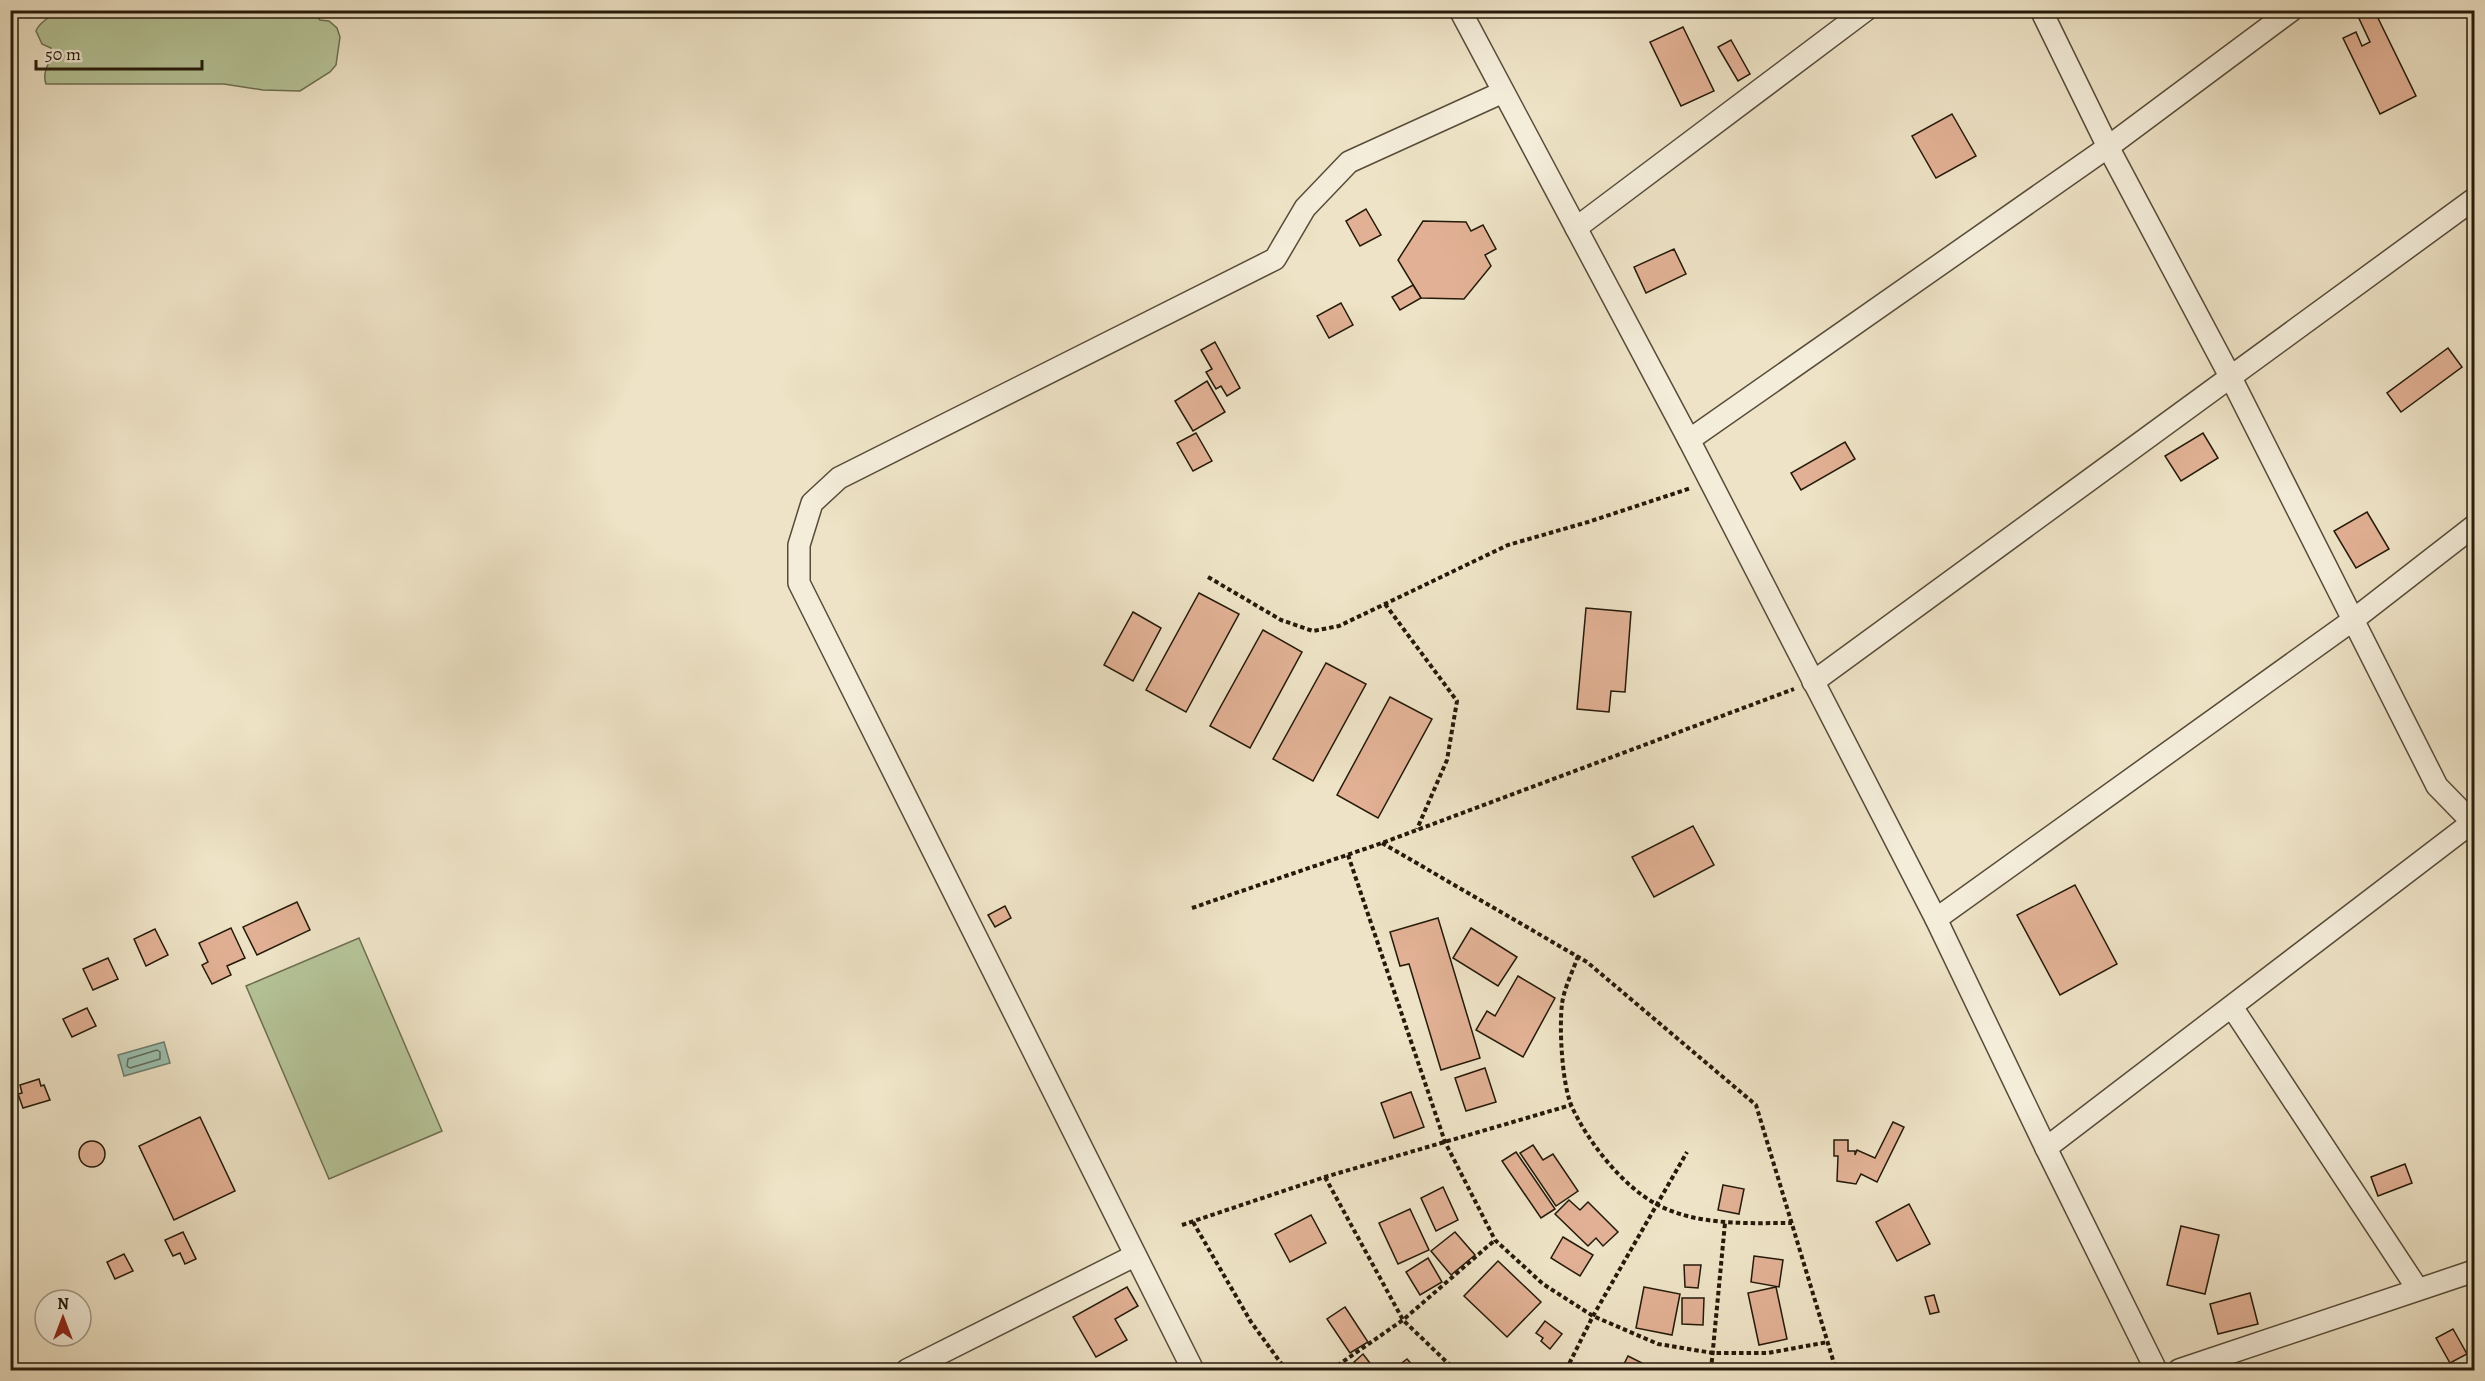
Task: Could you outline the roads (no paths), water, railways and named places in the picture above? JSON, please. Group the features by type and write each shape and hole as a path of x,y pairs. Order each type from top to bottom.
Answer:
{"street":[{"path":"1460,10 1689,440 1936,919 2156,1371"},
{"path":"1576,228 1866,10"},
{"path":"2041,10 2108,147 2231,378 2437,786 2474,822 2046,1148"},
{"path":"1689,440 2108,147 2292,10"},
{"path":"1193,1371 799,583 799,545 812,503 839,478 1275,259 1305,208 1349,162 1503,92"},
{"path":"1813,682 2475,199"},
{"path":"1936,919 2353,620 2475,526"},
{"path":"2232,1007 2417,1288"},
{"path":"907,1371 1134,1256"},
{"path":"2179,1371 2475,1270"}],"water":[{"path":"164,1042 170,1063 124,1076 118,1055"}]}
